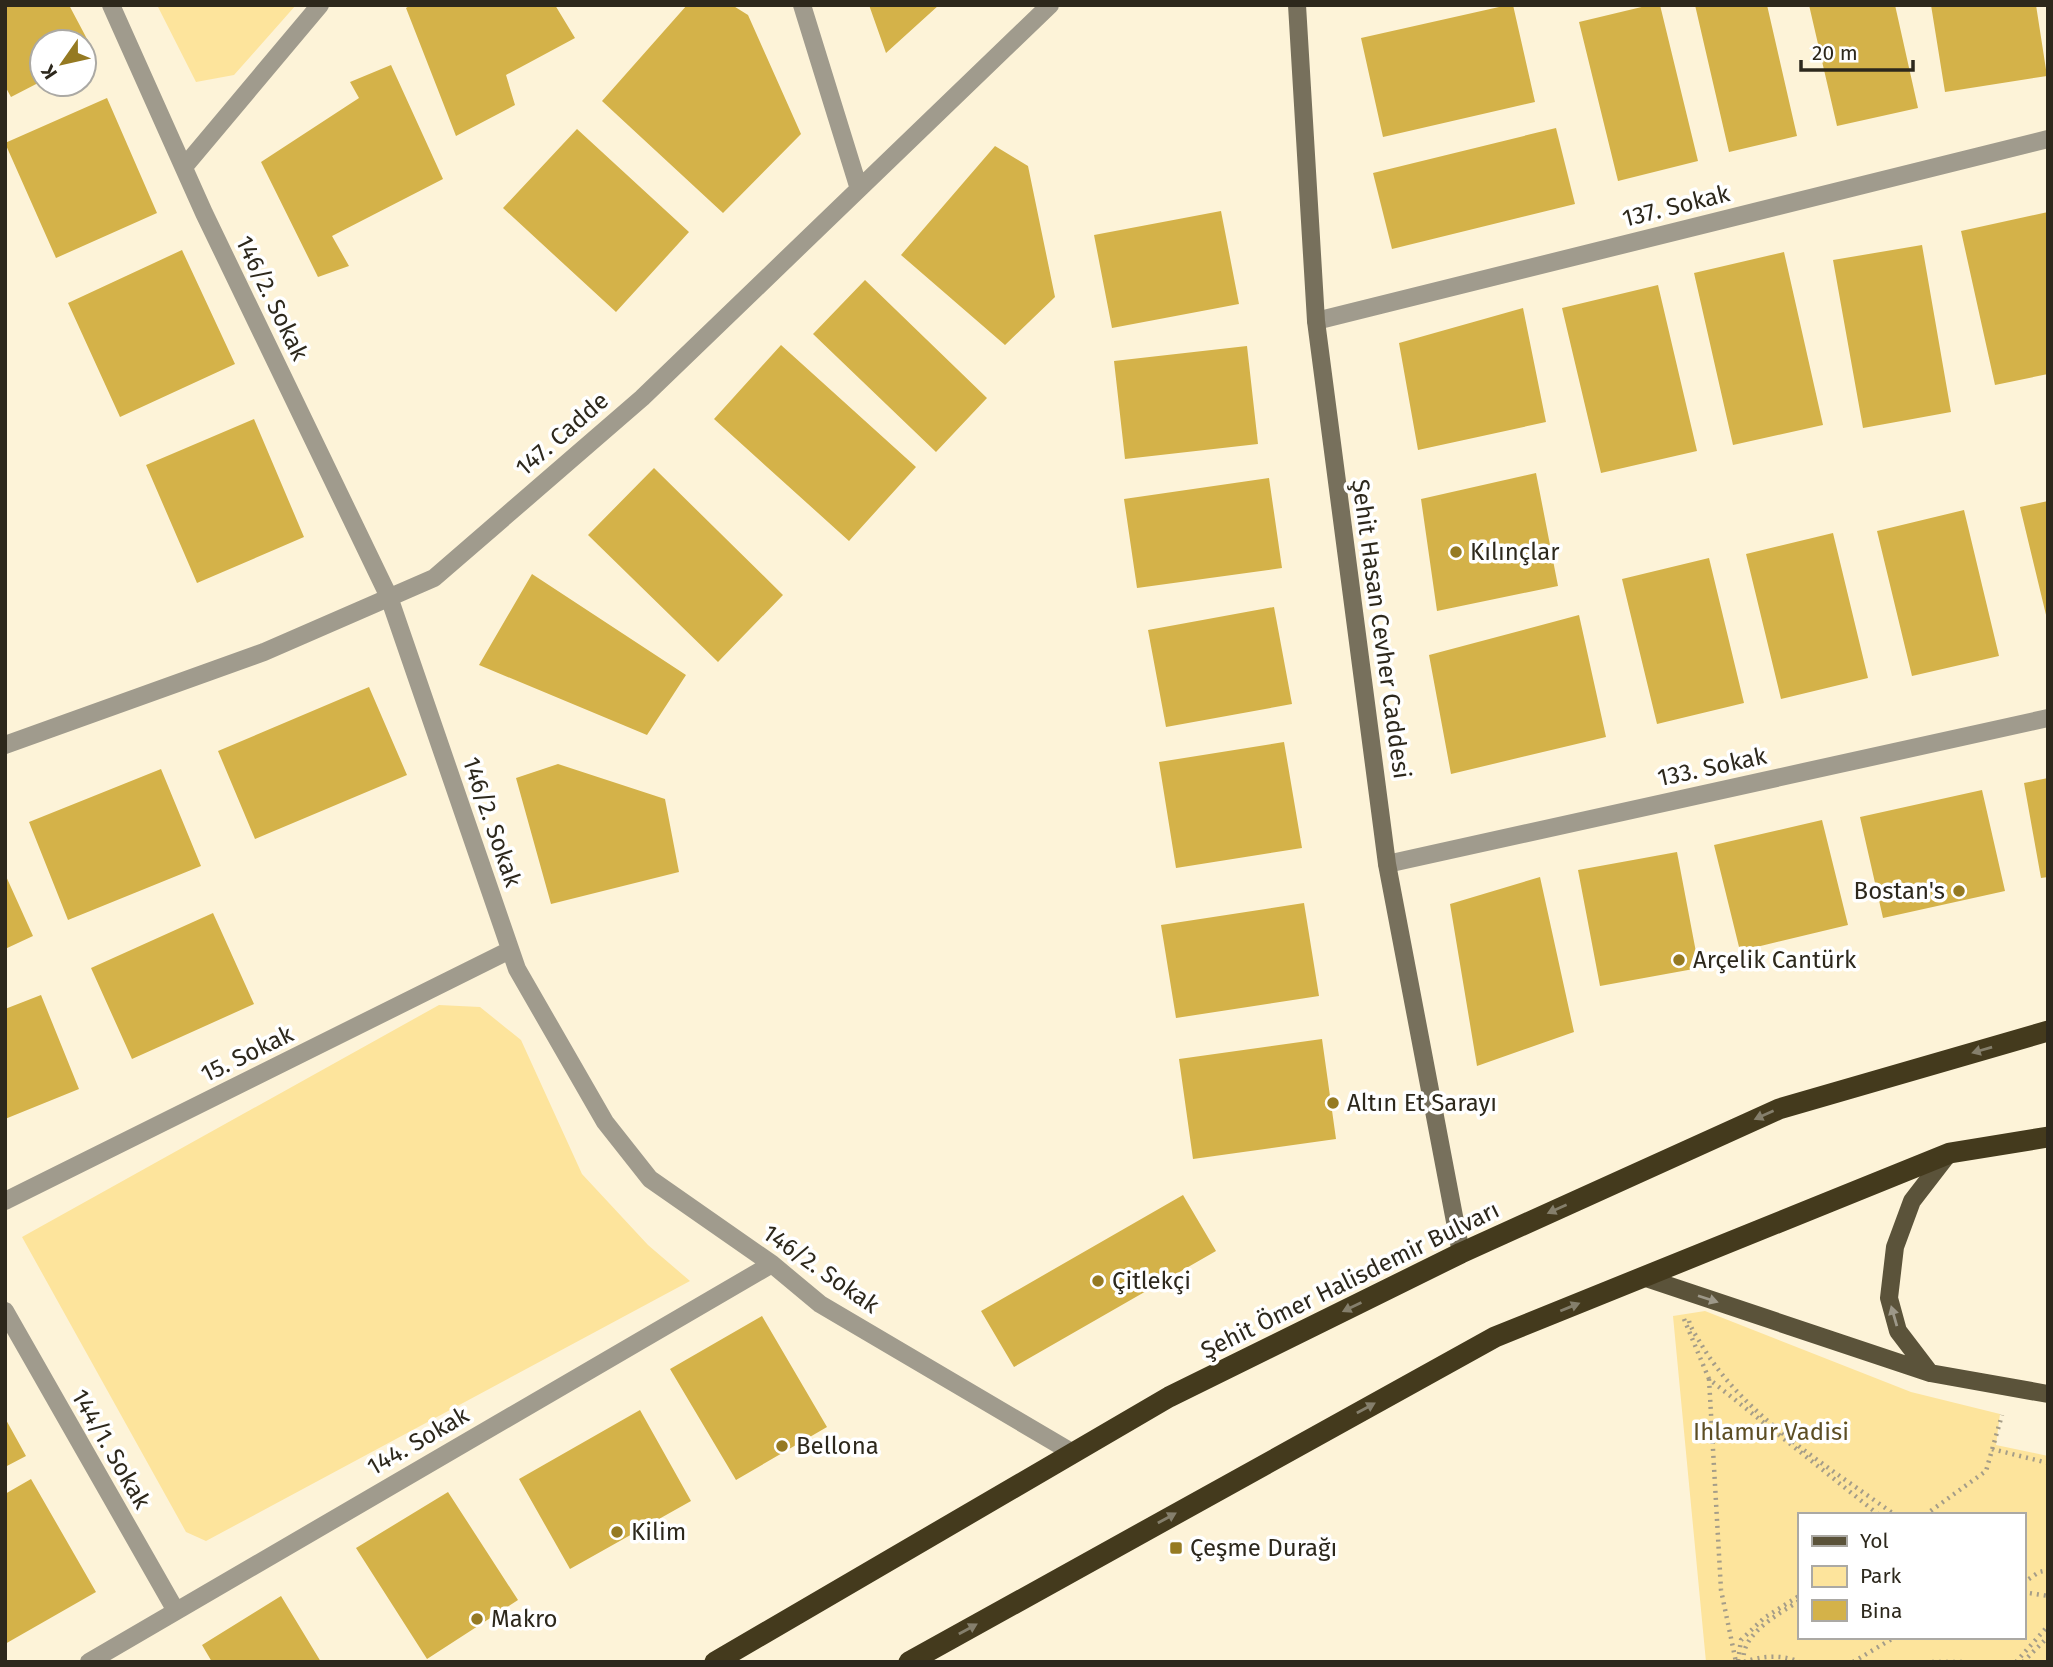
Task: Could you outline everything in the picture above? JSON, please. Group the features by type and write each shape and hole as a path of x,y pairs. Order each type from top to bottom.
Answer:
{"highway":[{"name":"Şehit Ömer Halisdemir Bulvarı","path":"715,1662 1169,1397 1461,1253 1779,1109 2048,1031"},
{"path":"909,1662 1495,1337 1950,1153 2048,1137"}],"main road":[{"path":"1930,1373 1898,1331 1889,1298 1895,1247 1912,1201 1950,1153"},
{"path":"1643,1277 1930,1373 2048,1394"}],"street":[{"name":"146/2. Sokak","path":"111,5 184,167 389,597 517,969 605,1122 650,1179 772,1264 820,1304 1073,1453"},
{"path":"184,167 320,5"},
{"path":"802,5 859,189"},
{"name":"147. Cadde","path":"5,745 264,652 434,578 631,407 1050,5"},
{"name":"Şehit Hasan Cevher Caddesi","path":"1297,5 1316,321 1387,864 1461,1253"},
{"name":"137. Sokak","path":"1316,321 2048,139"},
{"name":"133. Sokak","path":"1387,864 2048,718"},
{"name":"15. Sokak","path":"5,1201 510,950"},
{"name":"144. Sokak","path":"89,1662 772,1264"},
{"name":"144/1. Sokak","path":"5,1311 176,1611"}],"path":[{"path":"1684,1291 1684,1323 1709,1380 1721,1590 1737,1662"},
{"path":"1684,1291 1689,1324 1710,1358 1739,1396 1780,1431 1892,1513"},
{"path":"1709,1380 1876,1513"},
{"path":"1928,1513 1986,1471 2010,1387"},
{"path":"1992,1449 2048,1463"},
{"path":"2025,1582 2039,1572 2048,1570"},
{"path":"2025,1592 2048,1596"},
{"path":"1737,1662 1741,1640 1765,1618 1798,1600"},
{"path":"1798,1600 1751,1636 1743,1656 1744,1662 1759,1657 1792,1659 1799,1662"},
{"path":"2016,1662 2048,1626"},
{"path":"2023,1662 2048,1637"},
{"path":"1853,1662 1892,1639"},
{"path":"1932,1662 1965,1662"}],"green space":[{"path":"157,5 296,5 234,75 196,82"},
{"path":"439,1005 480,1007 521,1040 582,1174 648,1245 690,1281 206,1541 186,1532 22,1237"},
{"name":"Ihlamur Vadisi","path":"1705,1311 1911,1392 2000,1414 1996,1445 2048,1456 2048,1662 1706,1662 1673,1316"}],"building":[{"path":"5,5 69,5 81,28 28,28 28,88 11,97 5,86"},
{"path":"411,5 555,5 575,38 506,75 515,105 456,136 406,8"},
{"path":"687,5 732,5 748,15 801,134 723,213 602,101"},
{"path":"869,5 939,5 886,53"},
{"path":"1513,5 1535,102 1383,137 1361,38"},
{"path":"1660,5 1698,161 1618,181 1579,22"},
{"path":"1695,5 1767,5 1797,136 1729,152"},
{"path":"1809,5 1895,5 1918,108 1837,126"},
{"path":"1931,5 2036,5 2047,76 1945,92"},
{"path":"391,65 443,179 332,236 349,266 318,277 261,162 359,98 350,82"},
{"path":"107,98 157,213 56,258 5,143"},
{"path":"1556,128 1575,204 1392,249 1373,173"},
{"path":"577,129 689,232 616,312 503,208"},
{"path":"995,146 1028,166 1055,297 1005,345 901,255"},
{"path":"1221,211 1239,304 1112,328 1094,235"},
{"path":"2048,212 2048,374 1995,385 1961,231"},
{"path":"1922,245 1951,412 1863,428 1833,260"},
{"path":"182,250 235,364 120,417 68,303"},
{"path":"1784,252 1823,425 1733,445 1694,273"},
{"path":"865,280 987,398 936,452 813,334"},
{"path":"1658,285 1697,451 1601,473 1562,308"},
{"path":"1523,308 1546,422 1418,450 1399,343"},
{"path":"781,345 916,467 849,541 714,419"},
{"path":"1247,346 1258,444 1125,459 1114,361"},
{"path":"254,419 304,537 197,583 146,465"},
{"path":"654,468 783,595 718,662 588,535"},
{"path":"1536,473 1558,586 1437,611 1421,499"},
{"path":"1269,478 1282,568 1137,588 1124,499"},
{"path":"2048,501 2048,619 2047,619 2020,507"},
{"path":"1964,510 1999,656 1912,676 1877,531"},
{"path":"1833,533 1868,678 1781,699 1746,554"},
{"path":"1709,558 1744,703 1657,724 1622,579"},
{"path":"532,574 686,675 647,735 479,665"},
{"path":"1274,607 1292,704 1166,727 1148,630"},
{"path":"1579,615 1606,737 1451,774 1429,655"},
{"path":"369,687 407,775 255,839 218,751"},
{"path":"1284,742 1302,848 1176,868 1159,762"},
{"path":"558,764 665,799 679,872 551,904 516,778"},
{"path":"161,769 201,866 68,920 29,822"},
{"path":"2048,778 2048,877 2041,878 2024,783"},
{"path":"1982,790 2005,891 1883,918 1860,817"},
{"path":"1822,820 1848,925 1740,951 1714,845"},
{"path":"1677,852 1699,968 1600,986 1578,870"},
{"path":"5,874 33,936 5,949"},
{"path":"1540,877 1574,1032 1477,1066 1450,904"},
{"path":"1304,903 1319,996 1176,1018 1161,925"},
{"path":"213,913 254,1004 132,1059 91,968"},
{"path":"41,995 79,1089 5,1119 5,1009"},
{"path":"1322,1039 1336,1139 1193,1159 1179,1059"},
{"name":"Çitlekçi","path":"1183,1195 1216,1251 1014,1367 981,1311"},
{"path":"762,1316 827,1427 736,1480 670,1369"},
{"path":"640,1410 691,1501 570,1569 519,1479"},
{"path":"5,1418 26,1456 5,1467"},
{"path":"31,1479 96,1592 5,1644 5,1494"},
{"path":"448,1492 518,1600 427,1659 356,1548"},
{"path":"281,1596 321,1662 212,1662 202,1645"}],"place":[{"name":"Kılınçlar","path":"1456,552"},
{"name":"Bostan's","path":"1959,891"},
{"name":"Arçelik Cantürk","path":"1679,960"},
{"name":"Altın Et Sarayı","path":"1333,1103"},
{"name":"Çitlekçi","path":"1098,1281"},
{"name":"Bellona","path":"782,1446"},
{"name":"Kilim","path":"617,1532"},
{"name":"Çeşme Durağı","path":"1176,1548"},
{"name":"Makro","path":"477,1619"}]}
